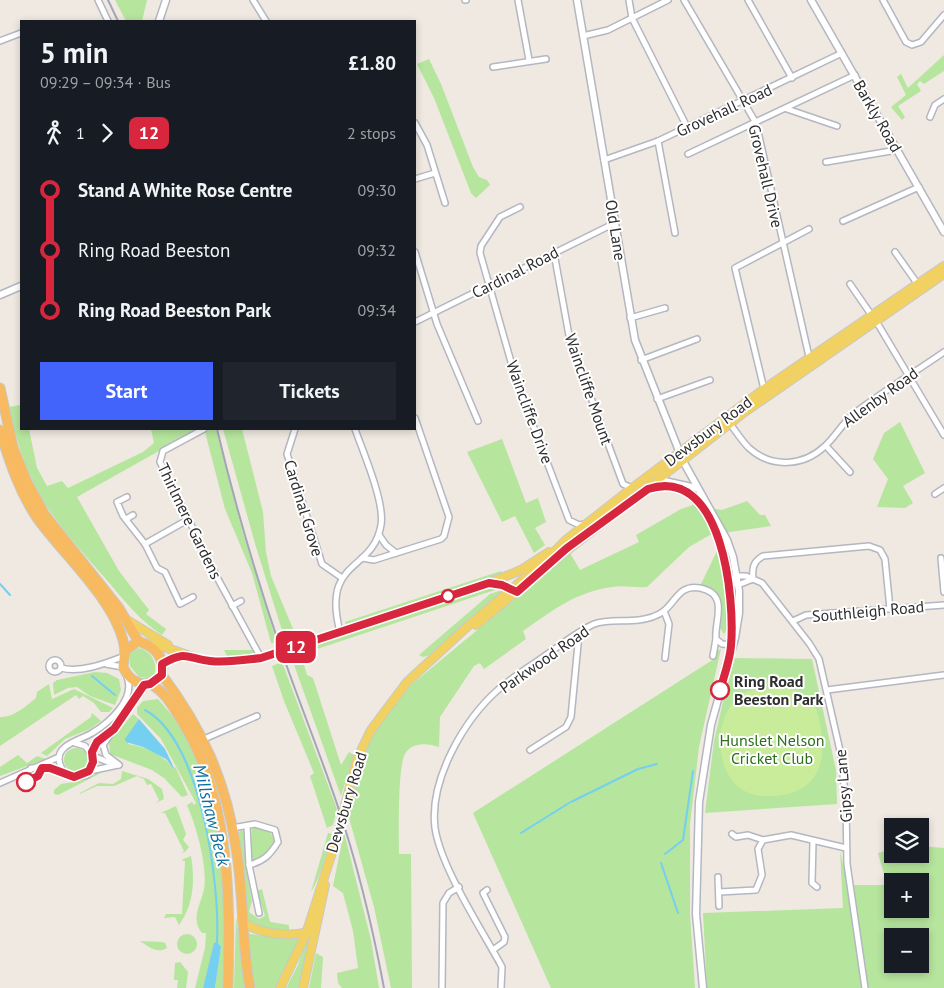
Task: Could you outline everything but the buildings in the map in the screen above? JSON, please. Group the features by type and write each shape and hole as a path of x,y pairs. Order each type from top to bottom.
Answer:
{"highway":[{"path":"0,388 13,447 27,482 45,515 119,608 142,643 157,652 162,664 162,675 190,714 204,739 226,799 236,848 241,919 250,988"},
{"path":"0,430 7,456 24,498 48,532 112,613 122,630 124,662 137,683 147,684 166,695 192,738 207,769 221,826 230,908 228,988"},
{"path":"124,662 142,643"},
{"path":"147,684 162,675"},
{"path":"230,908 240,908"}],"main road":[{"name":"Dewsbury Road","path":"515,589 566,540 679,452 919,287 944,266"},
{"name":"Dewsbury Road","path":"919,287 944,274"},
{"name":"Dewsbury Road","path":"280,988 307,932 343,817 357,759 371,730 407,682 515,589 567,548 660,480 764,389 810,362"},
{"path":"645,479 660,480"},
{"path":"142,643 172,649 209,661 234,662 261,658 489,583 533,563 566,540"},
{"path":"506,576 515,589"},
{"path":"489,583 515,589"},
{"path":"127,620 172,649"},
{"path":"162,664 174,657 189,655"},
{"name":"Dewsbury Road","path":"303,988 322,903 328,860"},
{"path":"241,919 249,928 295,936 307,932"}],"street":[{"path":"98,0 108,20"},
{"path":"159,20 166,0"},
{"path":"253,0 265,20"},
{"path":"518,0 529,60"},
{"name":"Old Lane","path":"577,0 630,318 641,360 679,452"},
{"path":"629,0 632,18 687,127"},
{"path":"583,36 608,30 668,0"},
{"name":"Grovehall Drive","path":"684,0 756,123 810,362"},
{"path":"748,0 792,78"},
{"path":"883,0 906,42 912,45 921,42 944,15"},
{"name":"Barkly Road","path":"815,1 842,53 944,232"},
{"path":"0,41 20,33"},
{"name":"Grovehall Road","path":"604,160 658,141 842,53"},
{"path":"493,66 546,59"},
{"path":"688,154 787,109 855,75"},
{"path":"930,117 934,107 944,99"},
{"path":"928,104 934,107"},
{"path":"787,109 837,126"},
{"path":"416,124 427,145 445,202"},
{"path":"658,141 675,233"},
{"path":"826,162 897,150"},
{"path":"416,179 436,173"},
{"path":"843,221 920,187"},
{"name":"Waincliffe Drive","path":"520,207 502,215 480,248 517,383 569,520 579,525 586,524"},
{"name":"Cardinal Road","path":"416,322 615,223"},
{"path":"764,389 735,268 809,229"},
{"name":"Waincliffe Mount","path":"554,252 570,341 623,484 632,488"},
{"path":"895,252 919,287"},
{"path":"416,255 433,313 478,421"},
{"path":"850,284 874,318 944,435"},
{"path":"0,294 20,286"},
{"path":"630,318 665,308"},
{"path":"641,360 697,339"},
{"name":"Allenby Road","path":"727,420 750,448 769,460 787,464 806,460 826,446 839,427 855,413 944,352"},
{"path":"657,399 710,380"},
{"path":"362,558 374,560 441,539 444,536 449,519 416,421"},
{"name":"Thirlmere Gardens","path":"202,430 163,450 159,458 232,606 258,648 261,658"},
{"name":"Cardinal Grove","path":"295,430 287,454 322,564 342,578"},
{"path":"340,632 335,613 336,594 342,578 362,558 379,535 382,524 381,507 355,430"},
{"path":"826,446 850,472"},
{"path":"679,452 716,531 730,582 732,645"},
{"path":"660,480 696,488"},
{"path":"648,489 659,486 677,488 708,505 722,529 733,557 738,584 739,613 711,725 698,814 696,914 703,988"},
{"path":"935,494 944,488"},
{"path":"127,497 117,502 126,519 145,544 157,568 165,572 180,604 193,598"},
{"path":"126,519 133,515"},
{"path":"145,544 189,519"},
{"path":"379,535 386,545 396,553"},
{"path":"730,582 738,584 753,580 752,568 756,561 763,556 869,546 880,550 885,559 890,609"},
{"path":"941,558 944,592"},
{"path":"730,582 737,576"},
{"name":"Gipsy Lane","path":"737,576 746,576 762,584 793,621 819,659 839,741 844,783 846,848 862,973 866,988"},
{"name":"Parkwood Road","path":"501,988 502,967 443,857 435,826 439,779 447,759 474,716 499,688 595,624 640,620 664,611 675,597 689,588 709,592 716,599 719,606 713,656"},
{"path":"232,606 241,601"},
{"name":"Southleigh Road","path":"793,621 806,616 944,605"},
{"path":"664,611 669,624 665,658"},
{"path":"530,750 566,727 571,717 579,634"},
{"path":"716,639 722,644 732,645"},
{"path":"61,668 70,670 124,662"},
{"path":"105,664 124,662"},
{"path":"64,772 60,767 59,757 64,748 101,728 119,709 128,692 129,682 124,662"},
{"path":"827,690 944,675"},
{"path":"118,765 106,755 103,749 106,739 147,684"},
{"path":"204,739 257,716"},
{"path":"89,771 92,754 101,738 114,729"},
{"path":"75,743 85,746 92,754 118,765"},
{"path":"0,783 59,757"},
{"path":"31,768 50,768 74,777 89,771 118,765"},
{"path":"232,828 255,824 275,830 278,842 263,862 249,865"},
{"path":"247,826 249,865 259,913"},
{"path":"734,837 748,835 762,840 791,835 813,842 846,848"},
{"path":"719,892 756,890 762,875 758,849 762,840"},
{"path":"812,883 813,842"},
{"path":"718,877 719,906"},
{"path":"804,884 812,883 817,887"},
{"path":"442,988 443,903 449,893 459,887"},
{"path":"487,890 483,893 505,937 504,942 493,950"}],"green space":[{"path":"115,0 147,0 142,20 125,20"},
{"path":"944,55 944,71 924,84 920,81 917,84 921,91 898,106 905,117 902,120 891,107 906,95 897,77 901,74 908,88"},
{"path":"429,59 441,84 473,167 479,177 487,180 490,185 476,198 471,193 434,98 417,64"},
{"path":"20,405 20,430 29,430 37,468 47,486 62,481 68,488 143,452 154,443 151,430 196,430 77,497 119,571 149,610 146,614 166,629 162,635 146,623 125,601 51,513 30,475 15,434 8,407"},
{"path":"900,422 925,473 903,486 913,503 905,508 877,507 888,479 873,459 884,433"},
{"path":"216,430 243,533 277,643 271,643 252,573 225,509 205,432"},
{"path":"223,430 242,430 263,512 266,552 271,576 296,636 285,640 256,547"},
{"path":"502,439 526,503 538,498 546,522 535,528 545,545 534,553 515,516 502,522 467,452"},
{"path":"747,501 760,515 765,515 771,526 710,535 689,547 647,587 616,586 587,593 564,603 523,631 526,639 484,669 480,663 474,666 440,717 439,747 421,744 413,746 406,752 401,770 399,854 411,854 412,988 391,988 374,907 348,814 364,755 377,728 411,685 570,553 580,570 639,542 636,535 681,509 693,505 722,510"},
{"path":"717,551 724,582 727,629 724,634 720,628 722,613 720,602 713,592 701,584"},
{"path":"501,571 503,575 346,626 345,622"},
{"path":"488,587 501,588 296,656 295,652"},
{"path":"502,590 502,595 430,655 423,657 419,655 490,594"},
{"path":"139,648 150,654 154,661 155,673 151,678 139,677 130,666 129,653"},
{"path":"721,649 699,747 690,825 690,914 695,988 551,988 473,813 714,659 715,652"},
{"path":"224,650 255,650 250,656 228,658"},
{"path":"301,655 307,675 313,678 341,765 349,752 354,755 341,796 292,659"},
{"name":"Hunslet Nelson Cricket Club","path":"733,658 812,659 836,770 837,804 705,813 714,741"},
{"path":"282,662 337,809 333,825 327,828 310,776 314,773 284,701 272,666"},
{"path":"95,672 107,673 119,679 121,690 115,705 90,696 77,687 68,688 54,695 53,683 57,680"},
{"path":"49,684 52,699 74,689 113,708 109,712 101,712 94,703 83,696 79,699 76,695 0,746 0,717 10,716 19,711 36,698 37,692"},
{"path":"770,688 796,690 808,697 818,715 821,730 822,746 818,771 803,788 779,796 763,796 747,792 735,783 726,770 721,754 720,737 723,721 730,706 744,693 751,690"},
{"path":"158,699 175,719 190,745 210,793 225,872 224,988 215,988 221,947 217,942 203,988 195,988 205,948 206,933 202,933 197,922 197,911 205,880 203,858 187,805 192,802 194,805 196,803 161,739 137,714 137,708 143,701"},
{"path":"92,713 101,721 90,729 65,739 47,756 41,753 91,717"},
{"path":"133,714 139,719 128,744 147,749 160,756 175,769 175,766 188,795 182,797 164,778 152,770 110,754 109,742"},
{"path":"71,748 81,748 88,755 88,765 81,772 71,772 64,765 64,755"},
{"path":"18,755 27,763 37,756 46,759 0,776 0,767"},
{"path":"122,771 148,779 162,789 164,799 156,803 159,800 151,784 147,785 144,779 137,776 114,786 97,786 80,794 99,783 113,784 121,779"},
{"path":"99,772 99,774 58,795 54,794 54,790 61,784 84,780"},
{"path":"176,806 186,834 183,840 189,847 185,852 181,853 184,851 165,813 161,813"},
{"path":"256,827 270,831 275,843 260,860 253,861 250,859 252,829"},
{"path":"241,829 245,833 245,863 252,901 249,912 259,919 265,916 257,891 262,889 270,922 289,925 289,932 255,927 246,921 237,836"},
{"path":"344,832 371,940 379,988 342,988 338,983 337,973 358,968 353,931 343,893 333,886"},
{"path":"328,833 332,834 326,856 311,892"},
{"path":"929,847 944,848 944,988 707,988 703,913 843,908 840,851 853,907 856,907 853,885 884,885 884,918 929,918 929,873 884,874 878,853 884,851 884,863 929,863"},
{"path":"191,856 192,892 188,909 179,925 175,917 164,918 166,914 182,914 185,861 181,860"},
{"path":"236,917 246,988 234,988"},
{"path":"314,917 300,988 286,988 298,965"},
{"path":"245,933 284,939 300,938 276,988 253,988"},
{"path":"183,934 191,934 197,940 197,948 191,954 183,954 177,948 177,940"},
{"path":"140,941 162,942 165,943 167,948 156,950"},
{"path":"316,953 323,957 321,988 309,988"},
{"path":"180,962 188,972 186,988 177,988 178,980 174,980 175,963"}],"water":[{"path":"139,719 165,749 175,770 166,759 143,747 126,742 125,739"},
{"path":"217,942 221,947 215,988 203,988 214,943"}],"waterway":[{"name":"Millshaw Beck","path":"0,584 10,595"},
{"name":"Millshaw Beck","path":"92,676 115,695"},
{"name":"Millshaw Beck","path":"145,710 164,726 180,751 193,781 203,815 210,851 215,885 217,942"},
{"path":"571,802 638,769 657,764"},
{"path":"665,854 683,840 693,771"},
{"path":"521,833 569,803"},
{"path":"661,863 678,913"}],"railway":[{"path":"108,0 118,20"},
{"path":"217,430 262,591 351,847 369,917 384,988"}],"bus line":[{"name":"12","path":"26,782 38,776 42,768 50,768 74,777 85,775 92,767 92,752 97,742 114,729 144,685 150,684 162,675 162,664 174,657 189,655 209,661 234,662 261,658 489,583 502,585 517,592 576,541 648,489 656,486 677,488 688,494 702,507 716,531 725,558 731,594 730,636 732,645 720,690"}],"place":[{"name":"Ring Road Beeston Park","path":"720,690"}]}
